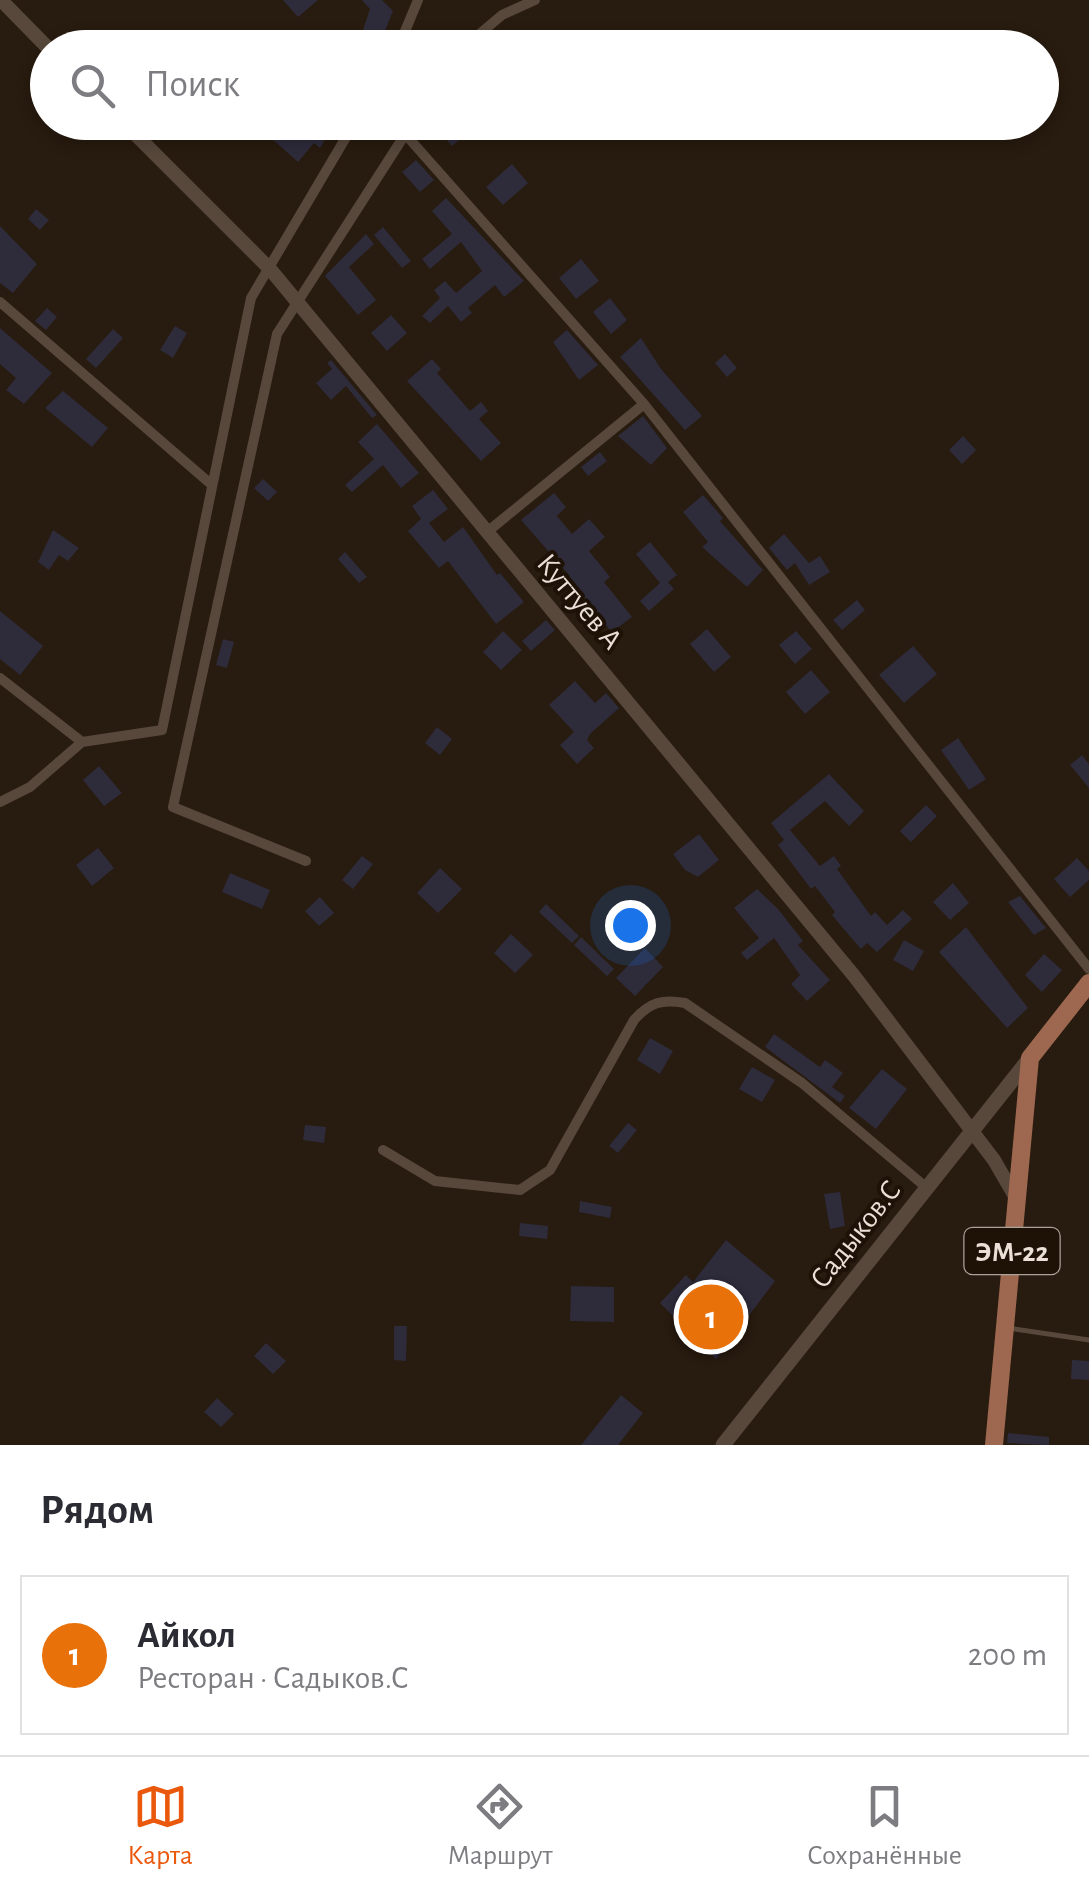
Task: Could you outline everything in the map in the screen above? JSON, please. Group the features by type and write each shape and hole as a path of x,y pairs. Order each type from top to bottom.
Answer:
{"main road":[{"path":"1030,1058 1089,983"},
{"name":"Садыков.С","path":"723,1445 1030,1058"},
{"name":"ЭМ-22","path":"994,1445 1030,1058"}],"street":[{"path":"1,0 30,30"},
{"path":"406,30 418,0"},
{"path":"485,30 502,16 535,0"},
{"name":"Куттуев А","path":"141,140 295,300 842,961 974,1133 1017,1198"},
{"path":"0,802 30,787 82,742 162,730 251,298 344,140"},
{"path":"306,861 173,808 273,352 295,300 403,140"},
{"path":"410,140 644,404 1089,969"},
{"path":"0,302 212,485"},
{"path":"487,532 644,404"},
{"path":"0,678 82,742"},
{"path":"383,1150 436,1181 520,1190 550,1170 634,1020 645,1008 663,1000 685,1003 802,1084 927,1188"}],"lane":[{"path":"1005,1328 1089,1340"}],"building":[{"path":"283,0 318,0 298,17"},
{"path":"362,0 382,0 393,11 385,30 363,30 370,9"},
{"path":"273,140 325,140 320,148 314,143 298,162"},
{"path":"416,160 434,180 420,192 402,172"},
{"path":"512,164 528,183 503,205 486,187"},
{"path":"446,198 524,281 504,297 495,285 468,308 472,313 461,322 448,306 430,323 422,316 440,298 434,290 445,281 456,293 482,271 461,242 430,269 422,259 452,234 432,211"},
{"path":"36,209 49,220 40,230 28,219"},
{"path":"0,226 37,264 13,293 0,283"},
{"path":"383,227 411,261 402,268 374,235"},
{"path":"366,234 374,244 349,267 376,300 358,315 325,276"},
{"path":"581,259 599,281 576,299 559,278"},
{"path":"610,298 627,320 611,334 593,312"},
{"path":"47,308 57,317 46,330 35,321"},
{"path":"391,315 407,333 387,351 371,333"},
{"path":"175,326 187,333 173,358 160,350"},
{"path":"0,328 52,373 24,404 6,390 16,378 0,364"},
{"path":"113,329 123,338 96,368 86,359"},
{"path":"567,330 598,365 579,380 553,342"},
{"path":"641,338 661,369 702,416 685,430 620,357"},
{"path":"725,354 737,368 727,377 715,363"},
{"path":"432,359 441,369 437,373 470,411 481,402 488,411 479,419 501,443 481,461 407,381"},
{"path":"331,360 377,415 372,418 346,386 331,400 316,383 332,369 327,363"},
{"path":"63,391 108,428 92,447 45,408"},
{"path":"643,416 667,448 651,465 618,436"},
{"path":"377,424 419,473 401,488 383,465 352,492 345,485 374,459 358,442"},
{"path":"963,436 976,450 962,464 949,450"},
{"path":"600,452 607,461 588,476 581,467"},
{"path":"263,479 277,492 268,501 254,488"},
{"path":"433,490 448,509 429,523 444,542 463,527 497,575 500,573 524,602 496,624 448,561 439,568 408,531 421,519 412,506"},
{"path":"554,493 566,507 557,516 572,534 589,519 605,537 589,551 610,577 604,582 632,617 612,632 565,580 570,576 521,520"},
{"path":"703,495 763,570 747,587 702,547 708,542 683,512"},
{"path":"53,530 79,548 68,561 59,555 49,570 38,562"},
{"path":"784,534 809,563 820,556 830,572 809,585 795,563 787,570 769,548"},
{"path":"650,542 677,575 668,582 674,589 649,611 640,601 660,583 636,554"},
{"path":"345,552 367,577 359,583 338,559"},
{"path":"857,600 865,610 842,630 833,620"},
{"path":"0,611 43,646 20,675 0,659"},
{"path":"546,620 555,630 531,651 522,641"},
{"path":"707,629 731,657 714,672 690,644"},
{"path":"503,631 522,650 501,670 483,652"},
{"path":"796,631 812,649 795,664 779,645"},
{"path":"223,639 234,642 227,668 216,665"},
{"path":"913,646 937,674 904,703 879,675"},
{"path":"811,670 830,692 805,714 786,692"},
{"path":"575,681 595,703 606,693 619,708 590,734 587,740 594,748 577,764 560,745 574,732 549,705"},
{"path":"437,727 452,739 440,755 425,743"},
{"path":"958,738 986,779 969,790 941,750"},
{"path":"1082,755 1089,764 1089,788 1070,765"},
{"path":"99,766 122,793 104,806 83,780"},
{"path":"829,774 864,811 849,826 825,801 790,830 820,866 834,856 841,866 837,869 871,916 875,912 887,925 903,910 912,919 877,952 867,943 861,949 832,915 835,912 815,886 811,889 778,845 784,840 771,823"},
{"path":"926,805 937,816 911,842 900,831"},
{"path":"699,834 719,860 698,877 685,870 673,854"},
{"path":"98,848 114,868 92,886 76,865"},
{"path":"362,856 373,864 353,889 342,880"},
{"path":"1077,858 1089,871 1089,880 1070,897 1054,879"},
{"path":"440,868 462,889 438,913 417,893"},
{"path":"230,873 270,890 262,909 222,892"},
{"path":"953,883 969,903 950,920 933,902"},
{"path":"757,889 778,909 803,941 798,945 830,980 807,1001 791,984 800,975 774,938 747,960 741,953 759,938 734,908"},
{"path":"1020,896 1046,928 1034,935 1008,902"},
{"path":"320,897 334,913 319,926 305,911"},
{"path":"546,904 579,936 572,943 539,912"},
{"path":"966,927 1028,1008 1007,1028 939,952"},
{"path":"511,934 533,955 515,973 494,953"},
{"path":"581,937 614,969 607,976 574,945"},
{"path":"904,940 924,951 913,971 893,960"},
{"path":"645,948 663,967 635,996 616,978"},
{"path":"1044,954 1062,970 1042,992 1025,975"},
{"path":"774,1034 820,1067 825,1060 843,1073 832,1087 845,1096 840,1103 765,1047"},
{"path":"650,1038 673,1051 660,1074 637,1060"},
{"path":"752,1067 775,1080 762,1102 739,1089"},
{"path":"882,1069 907,1089 876,1129 849,1108"},
{"path":"628,1123 637,1130 618,1153 609,1146"},
{"path":"305,1125 326,1127 324,1143 303,1140"},
{"path":"840,1192 845,1226 830,1229 824,1194"},
{"path":"580,1201 612,1207 610,1218 579,1212"},
{"path":"520,1223 548,1226 547,1239 519,1236"},
{"path":"726,1240 775,1281 716,1359 660,1303 686,1275 693,1282"},
{"path":"571,1286 614,1287 614,1322 570,1321"},
{"path":"394,1326 407,1326 406,1361 394,1360"},
{"path":"266,1343 286,1361 273,1374 254,1356"},
{"path":"1072,1360 1089,1361 1089,1380 1071,1379"},
{"path":"621,1395 643,1413 618,1445 581,1445"},
{"path":"217,1398 234,1414 221,1427 204,1412"},
{"path":"1008,1433 1049,1437 1049,1445 1007,1443"}],"place":[{"name":"Айкол","path":"711,1317"}]}
